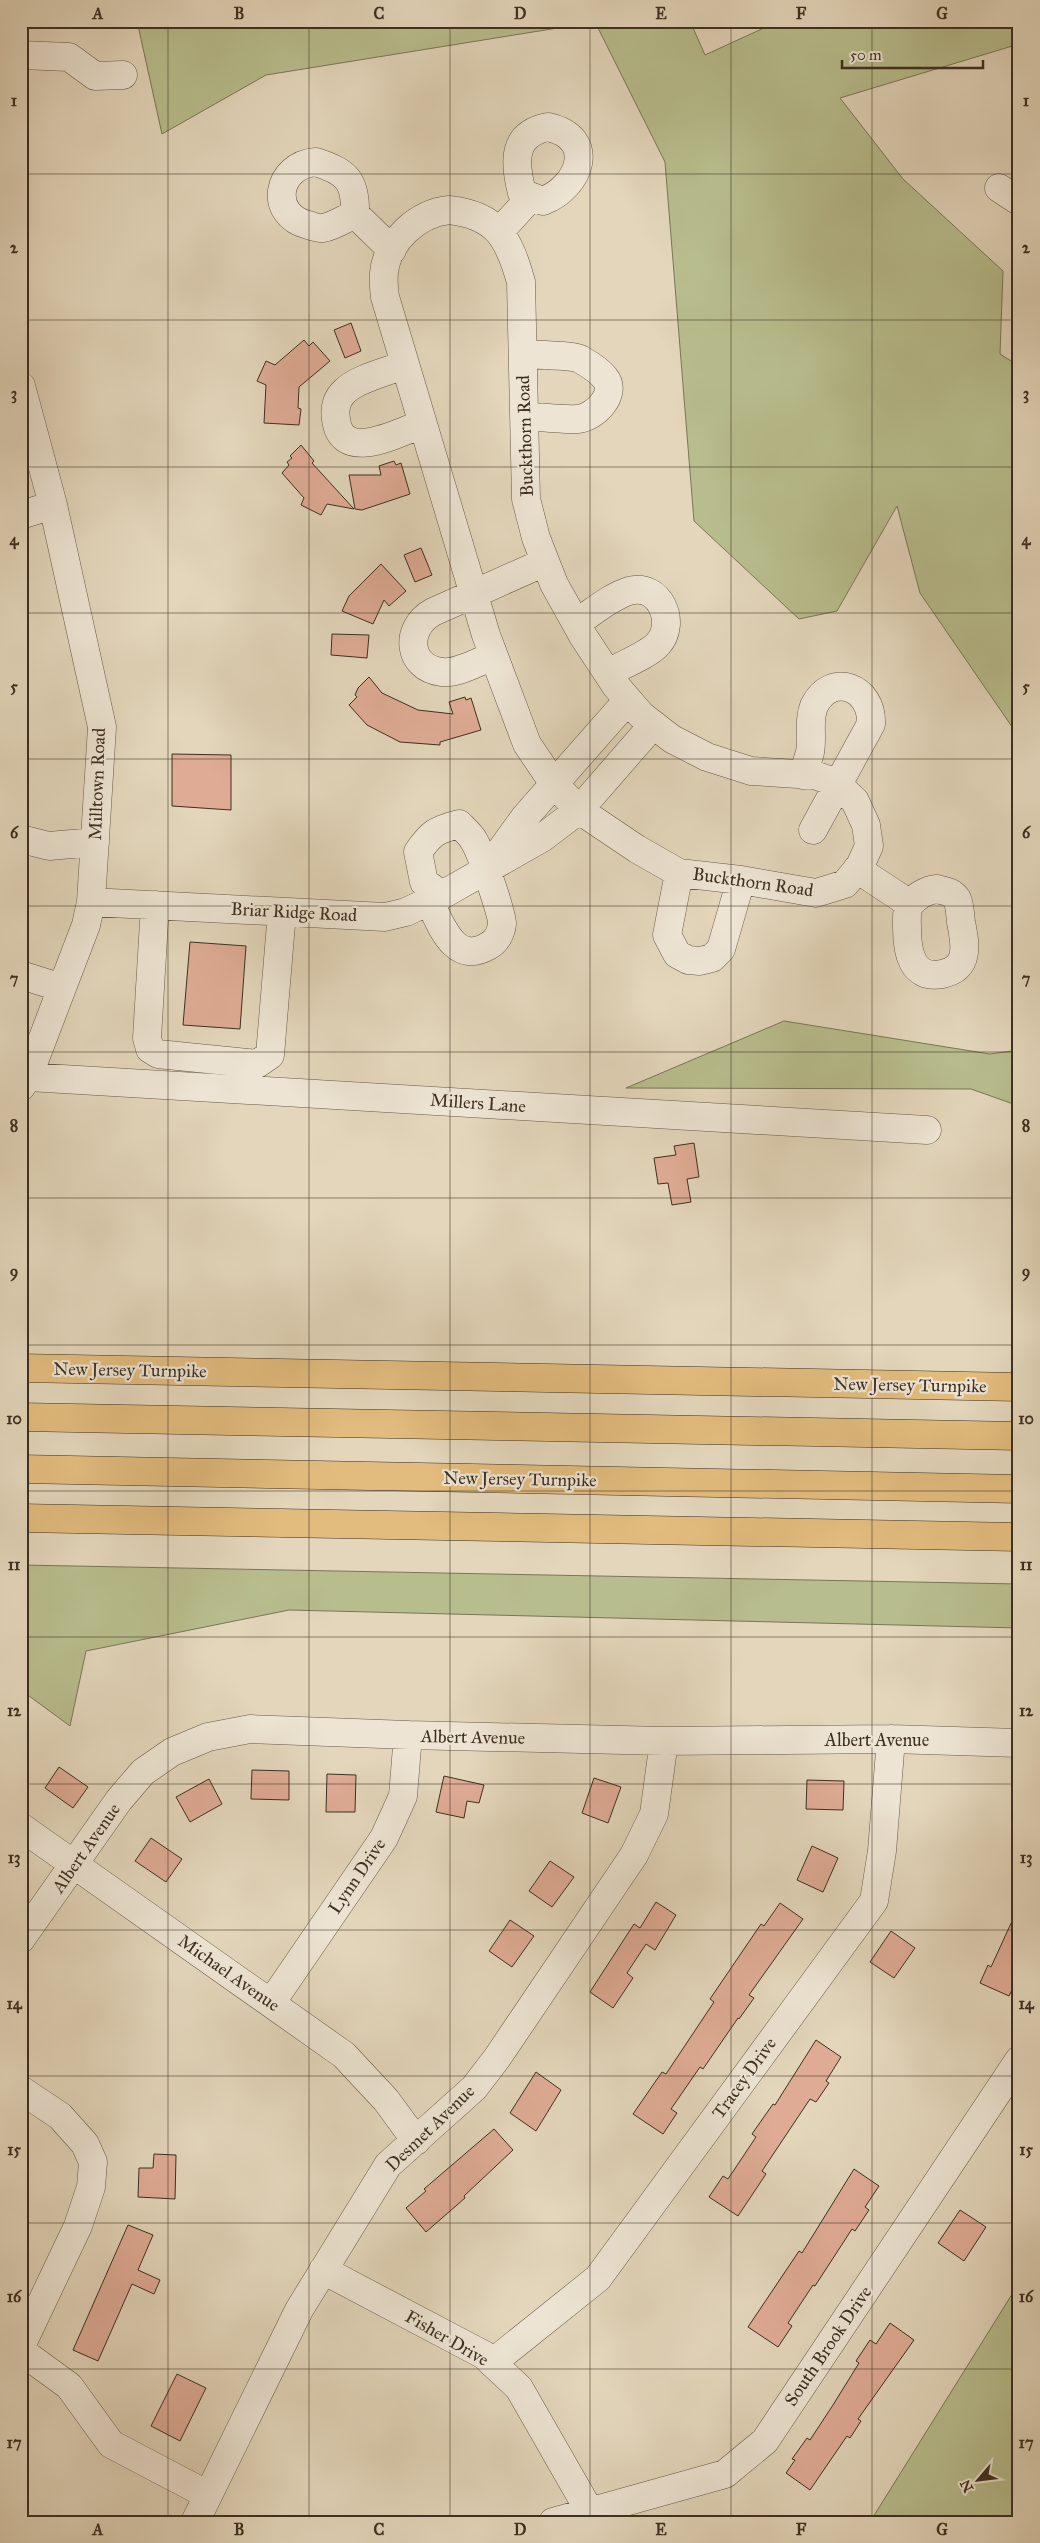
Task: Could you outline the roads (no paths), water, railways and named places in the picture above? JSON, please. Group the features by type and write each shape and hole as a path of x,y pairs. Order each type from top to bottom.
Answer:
{"highway":[{"name":"New Jersey Turnpike","path":"21,1368 1019,1387"},
{"path":"21,1417 1019,1436"},
{"name":"New Jersey Turnpike","path":"21,1469 1019,1488"},
{"path":"21,1518 1019,1537"}],"street":[{"path":"21,55 69,57 95,76 123,75"},
{"path":"500,231 531,197"},
{"name":"Buckthorn Road","path":"459,211 484,219 500,231 514,258 521,282 526,499 545,562 554,584 576,623 628,700 641,716 672,739 707,756 751,771 814,776 838,785 855,801 866,825 869,846 857,869 845,884 816,893 741,880 678,872 637,849 579,810 554,784 527,744 473,594 385,297 384,272 394,243 421,218 436,212 459,211"},
{"path":"355,214 392,250"},
{"path":"523,354 579,358 605,378 607,383 607,396 601,408 591,416 579,419 524,416"},
{"path":"404,365 352,386 337,401 335,411 336,424 343,435 354,442 366,445 422,424"},
{"name":"Milltown Road","path":"21,386 53,505 102,726 91,902 86,925 25,1082"},
{"path":"21,515 53,505"},
{"path":"494,656 444,672 426,666 414,652 413,639 416,627 424,617 545,562"},
{"path":"576,623 630,591 649,593 660,601 665,609 667,622 664,635 656,646 608,673"},
{"path":"803,775 810,752 813,708 819,697 834,688 853,688 863,695 869,703 872,712 871,724 813,830"},
{"name":"Briar Ridge Road","path":"487,870 525,817 628,700"},
{"name":"Briar Ridge Road","path":"91,902 385,917 406,912 436,898 532,845 579,810 653,725"},
{"path":"459,824 474,840 487,870 502,923 499,935 491,945 480,950 467,951 458,948 449,940 436,898 424,882 418,852 428,837 439,829 459,824"},
{"path":"21,839 49,846 95,842"},
{"path":"857,869 910,904"},
{"path":"678,872 667,928 671,947 676,954 694,961 712,958 721,949 725,941 726,928 741,880"},
{"path":"155,906 147,1038 150,1049 158,1054 257,1064 270,1055 282,912"},
{"path":"21,975 62,988"},
{"name":"Millers Lane","path":"25,1082 927,1130"},
{"name":"Albert Avenue","path":"21,1939 119,1800 143,1772 172,1752 208,1737 250,1729 408,1736 664,1741 891,1739 1019,1742"},
{"name":"Lynn Drive","path":"271,2003 384,1838 403,1796 408,1736"},
{"name":"Tracey Drive","path":"492,2363 598,2278 874,1901 882,1851 891,1739"},
{"name":"Desmet Avenue","path":"195,2522 299,2310 388,2165 474,2088 634,1855 654,1814 664,1741"},
{"name":"Michael Avenue","path":"21,1827 344,2055 386,2100 416,2141"},
{"name":"South Brook Drive","path":"553,2522 725,2474 765,2441 1019,2060"},
{"path":"21,2090 60,2116 85,2144 92,2162 91,2186 78,2226 21,2346"},
{"name":"Fisher Drive","path":"323,2270 484,2355 518,2388 590,2512"},
{"path":"21,2351 69,2386 111,2444 208,2495"}]}
